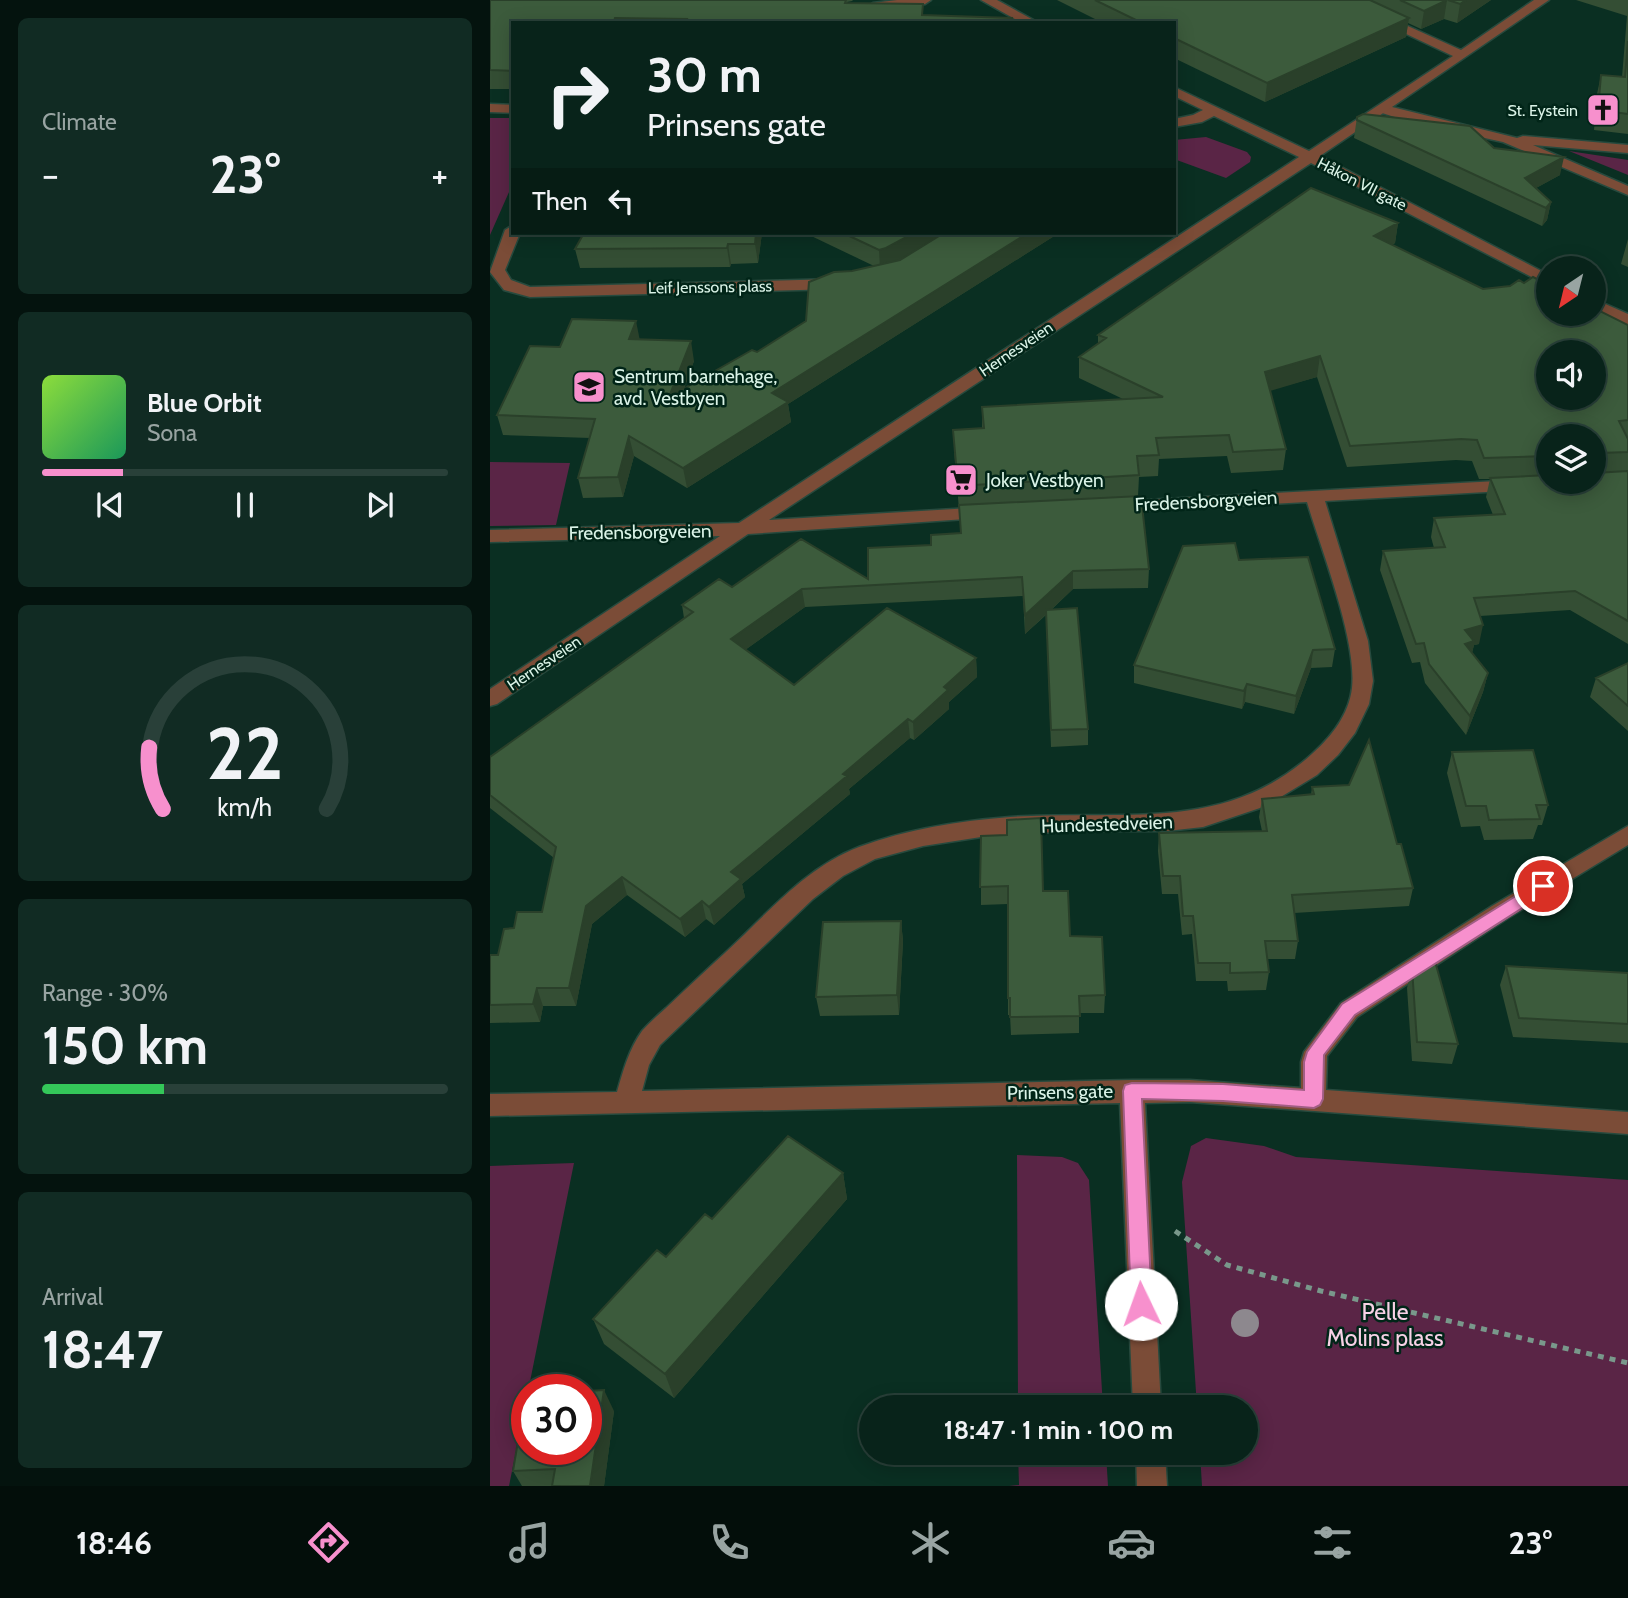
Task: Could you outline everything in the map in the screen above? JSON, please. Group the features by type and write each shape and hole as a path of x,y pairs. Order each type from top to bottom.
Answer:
{"street":[{"path":"856,9 925,0"},
{"path":"987,0 1030,21"},
{"path":"1340,0 1460,54"},
{"name":"Hernesveien","path":"490,699 740,529 850,460 1384,109 1460,54 1543,0"},
{"name":"Håkon VII gate","path":"1176,92 1536,274"},
{"path":"490,108 511,109"},
{"path":"1384,109 1407,117 1507,139 1628,149"},
{"path":"1176,123 1197,119 1214,110"},
{"path":"1507,139 1628,191"},
{"name":"Leif Jenssons plass","path":"511,235 497,270 501,280 512,289 530,292 853,283"},
{"path":"1606,310 1628,320"},
{"name":"Fredensborgveien","path":"1091,507 1532,485"},
{"name":"Hundestedveien","path":"627,1102 636,1064 651,1038 790,906 826,876 864,854 911,839 999,828 1096,822 1178,822 1234,810 1284,787 1323,760 1349,727 1360,701 1362,664 1358,641 1314,495"},
{"name":"Fredensborgveien","path":"490,536 740,529 813,522 1008,512"},
{"path":"1314,1099 1313,1062 1316,1052 1349,1010 1500,912 1628,834"},
{"path":"1132,1091 1146,1395"},
{"name":"Prinsens gate","path":"490,1105 1132,1091 1223,1093 1628,1123"},
{"path":"1151,1465 1152,1486"}],"path":[{"path":"1171,1228 1227,1265 1321,1291 1628,1363"}],"green space":[{"path":"490,118 511,118 511,188 490,235"},
{"path":"1206,137 1247,152 1251,157 1250,162 1226,178 1176,160 1176,140"},
{"path":"1569,151 1628,160 1628,175"},
{"path":"490,462 570,463 556,525 490,526"},
{"name":"Pelle Molins plass","path":"1206,1138 1264,1146 1296,1157 1628,1180 1628,1486 1202,1486 1201,1465 1258,1465 1258,1395 1196,1395 1182,1182 1191,1146"},
{"path":"1017,1155 1062,1157 1078,1163 1089,1180 1102,1395 1018,1395"},
{"path":"574,1163 532,1374 511,1374 511,1465 513,1465 509,1486 490,1486 490,1166"},
{"path":"1018,1465 1107,1465 1108,1486 1009,1486 1019,1485"}],"building":[{"path":"490,0 846,0 845,3 923,4 922,15 1012,18 1011,21 686,21 615,18 614,21 511,21 511,71 490,70"},
{"path":"1095,0 1370,0 1409,18 1267,83 1176,39 1176,21 1138,21"},
{"path":"1400,0 1447,0 1424,11"},
{"path":"1448,0 1466,0 1460,4"},
{"path":"1628,41 1628,114 1598,110 1601,75 1625,77"},
{"path":"1363,114 1470,126 1494,148 1564,157 1525,178 1551,202 1546,208 1357,120 1357,117"},
{"path":"1311,188 1398,223 1374,236 1483,289 1510,286 1519,280 1524,283 1533,277 1536,278 1536,326 1606,326 1606,314 1628,325 1628,420 1619,421 1628,439 1628,452 1606,453 1606,424 1536,424 1536,456 1484,458 1477,440 1461,439 1350,446 1320,356 1265,372 1286,449 1233,452 1229,435 1156,438 1159,455 1137,456 1139,475 958,486 953,430 984,428 982,407 1163,397 1079,357 1106,338 1098,335"},
{"path":"583,235 756,235 755,244 728,244 727,248 575,249"},
{"path":"847,235 910,235 879,250"},
{"path":"941,235 1025,235 772,393 788,402 683,468 629,436 618,477 578,478 595,419 497,415 530,346 560,347 572,319 636,321 629,339 691,341 669,397 752,350 757,352 806,321 809,282 834,272 852,271 900,260"},
{"path":"1628,471 1628,621 1575,591 1474,598 1483,625 1465,630 1474,641 1465,644 1488,673 1470,716 1429,664 1424,643 1416,644 1383,551 1445,547 1434,518 1505,514 1490,478 1536,476 1536,494 1606,494 1606,472"},
{"path":"1141,496 1149,569 1073,571 1025,615 1022,577 802,589 731,639 794,685 887,608 976,658 944,687 948,690 913,722 908,719 843,774 847,776 731,872 741,879 709,907 702,901 680,919 622,877 586,906 569,988 537,988 533,1004 490,1005 490,955 498,955 504,929 514,928 517,912 542,912 556,847 490,795 490,757 693,612 682,605 719,579 732,587 801,539 868,579 868,548 931,545 931,535 961,533 959,505"},
{"path":"1235,543 1239,560 1308,557 1335,649 1313,650 1296,696 1247,684 1244,691 1134,665 1183,546"},
{"path":"1077,608 1088,729 1051,730 1046,610"},
{"path":"1628,663 1628,706 1596,678"},
{"path":"1369,740 1397,844 1401,844 1413,888 1292,895 1298,941 1265,941 1269,972 1230,973 1230,963 1198,963 1193,916 1183,916 1180,876 1163,876 1159,833 1267,831 1262,799 1314,794 1312,787 1349,785"},
{"path":"1533,750 1548,805 1536,805 1540,819 1489,820 1486,806 1466,806 1452,752"},
{"path":"1041,818 1043,891 1068,891 1070,936 1102,937 1105,995 1079,996 1080,1016 1010,1017 1008,886 980,887 981,836 1007,835 1007,820"},
{"path":"901,921 897,995 816,997 823,922"},
{"path":"1433,954 1458,1044 1417,1042 1412,968"},
{"path":"1506,966 1628,973 1628,1024 1519,1018"},
{"path":"788,1136 843,1173 665,1374 593,1319 657,1250 666,1257 705,1214 712,1219"},
{"path":"514,1465 593,1465 590,1486 552,1486 555,1469 513,1471"}],"place":[{"name":"St. Eystein","path":"1603,110"},
{"name":"Sentrum barnehage, avd. Vestbyen","path":"589,387"},
{"name":"Joker Vestbyen","path":"961,480"}],"route":[{"path":"1141,1304 1132,1091 1190,1091 1314,1099 1313,1062 1316,1052 1349,1010 1543,886"}]}
